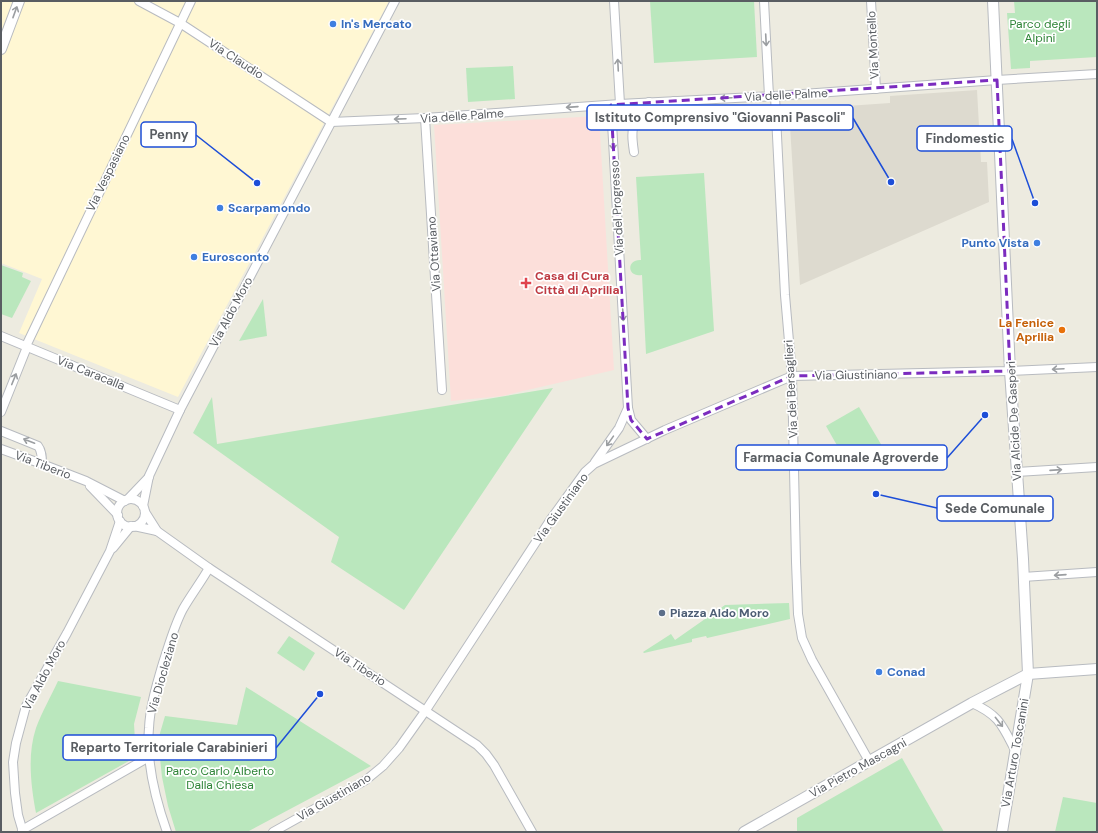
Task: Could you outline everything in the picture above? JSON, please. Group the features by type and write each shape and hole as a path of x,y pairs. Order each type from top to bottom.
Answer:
{"street":[{"path":"1,49 19,1"},
{"name":"Via Claudio","path":"139,1 180,23 331,122"},
{"name":"Via Vespasiano","path":"1,412 26,346 180,23 192,1"},
{"name":"Via Aldo Moro","path":"110,552 133,526 142,521 144,517 149,476 180,410 395,1"},
{"path":"614,1 620,104"},
{"name":"Via dei Bersaglieri","path":"764,1 792,376 796,562 799,626 802,638 812,660 869,761"},
{"name":"Via Montello","path":"871,1 876,89"},
{"name":"Via Alcide De Gasperi","path":"993,1 1010,371 1024,577 1028,674"},
{"name":"Via delle Palme","path":"331,122 425,118 649,102 770,96 1097,74"},
{"path":"674,101 675,119 711,116"},
{"path":"634,152 633,129 636,122 649,118 649,102"},
{"name":"Via del Progresso","path":"611,105 628,408 631,420 647,439"},
{"name":"Via Ottaviano","path":"425,118 442,390"},
{"name":"Via Caracalla","path":"1,336 180,410"},
{"name":"Via Giustiniano","path":"273,832 375,774 394,754 426,710 551,519 585,472 594,464 647,439 792,376 1010,371 1097,367"},
{"name":"Via del Progresso","path":"594,464 619,428 628,408"},
{"path":"1,431 38,446 40,448 42,464"},
{"name":"Via Tiberio","path":"1,450 86,481 127,500"},
{"path":"1017,472 1097,467"},
{"name":"Via Aldo Moro","path":"23,831 18,815 13,762 16,743 26,706 110,552 119,518 119,507 121,503 127,500 149,476"},
{"name":"Via Tiberio","path":"86,481 119,518"},
{"path":"127,500 137,500 144,509"},
{"name":"Via Tiberio","path":"144,509 157,532"},
{"path":"119,518 127,526 133,526"},
{"name":"Via Tiberio","path":"133,526 157,532 209,568 472,740 486,754 494,765 532,832"},
{"name":"Via Diocleziano","path":"167,832 162,818 149,757 148,735 151,712 157,683 169,644 183,609 209,568"},
{"path":"1024,577 1097,572"},
{"path":"1028,674 1097,669"},
{"name":"Via Pietro Mascagni","path":"749,831 972,703 1028,674"},
{"name":"Via Arturo Toscanini","path":"1002,832 1028,674"},
{"path":"972,703 985,709 997,719 1005,730 1015,750"},
{"path":"23,831 149,757"}],"highlighted area":[{"path":"997,80 1010,371 792,376 647,439 631,420 628,408 611,105"}],"shaded area":[{"path":"1,1 389,1 178,397 19,333 42,279 1,263"},
{"path":"977,90 981,162 987,162 989,202 800,285 789,110 890,103 890,96"},
{"name":"Casa di Cura Città di Aprilia","path":"599,116 614,370 502,396 451,401 434,125"}],"green space":[{"path":"650,1 754,1 757,57 654,63"},
{"name":"Parco degli Alpini","path":"1014,1 1097,1 1097,57 1030,61 1030,68 1011,69 1007,13 1015,13"},
{"path":"513,66 515,99 468,102 466,68"},
{"path":"704,173 714,331 646,354 642,275 633,274 630,268 633,262 636,260 641,260 636,177"},
{"path":"1,265 23,273 22,277 31,281 12,318 1,314"},
{"path":"263,299 267,336 239,341"},
{"path":"553,388 404,610 331,562 339,537 193,433 212,397 217,444"},
{"path":"859,407 885,451 851,470 826,426"},
{"path":"789,603 790,619 707,638 706,636 692,639 692,642 643,652 671,634 675,640 725,605"},
{"path":"289,636 315,653 304,671 277,653"},
{"path":"58,681 141,697 134,724 136,757 36,813 31,770 33,738 38,722"},
{"name":"Parco Carlo Alberto Dalla Chiesa","path":"246,687 371,766 247,832 176,832 168,806 162,777 158,740 165,716 237,725"},
{"path":"902,758 944,832 797,832 797,818"},
{"path":"1063,797 1097,803 1097,832 1055,832"}],"place":[{"name":"In's Mercato","path":"333,24"},
{"name":"Istituto Comprensivo \"Giovanni Pascoli\"","path":"891,182"},
{"name":"Penny","path":"257,183"},
{"name":"Findomestic","path":"1035,203"},
{"name":"Scarpamondo","path":"220,208"},
{"name":"Punto Vista","path":"1037,243"},
{"name":"Eurosconto","path":"194,257"},
{"name":"Casa di Cura Città di Aprilia","path":"526,283"},
{"name":"La Fenice Aprilia","path":"1062,330"},
{"name":"Farmacia Comunale Agroverde","path":"985,415"},
{"name":"Sede Comunale","path":"876,494"},
{"name":"Piazza Aldo Moro","path":"662,613"},
{"name":"Conad","path":"879,672"},
{"name":"Reparto Territoriale Carabinieri","path":"320,694"}]}
